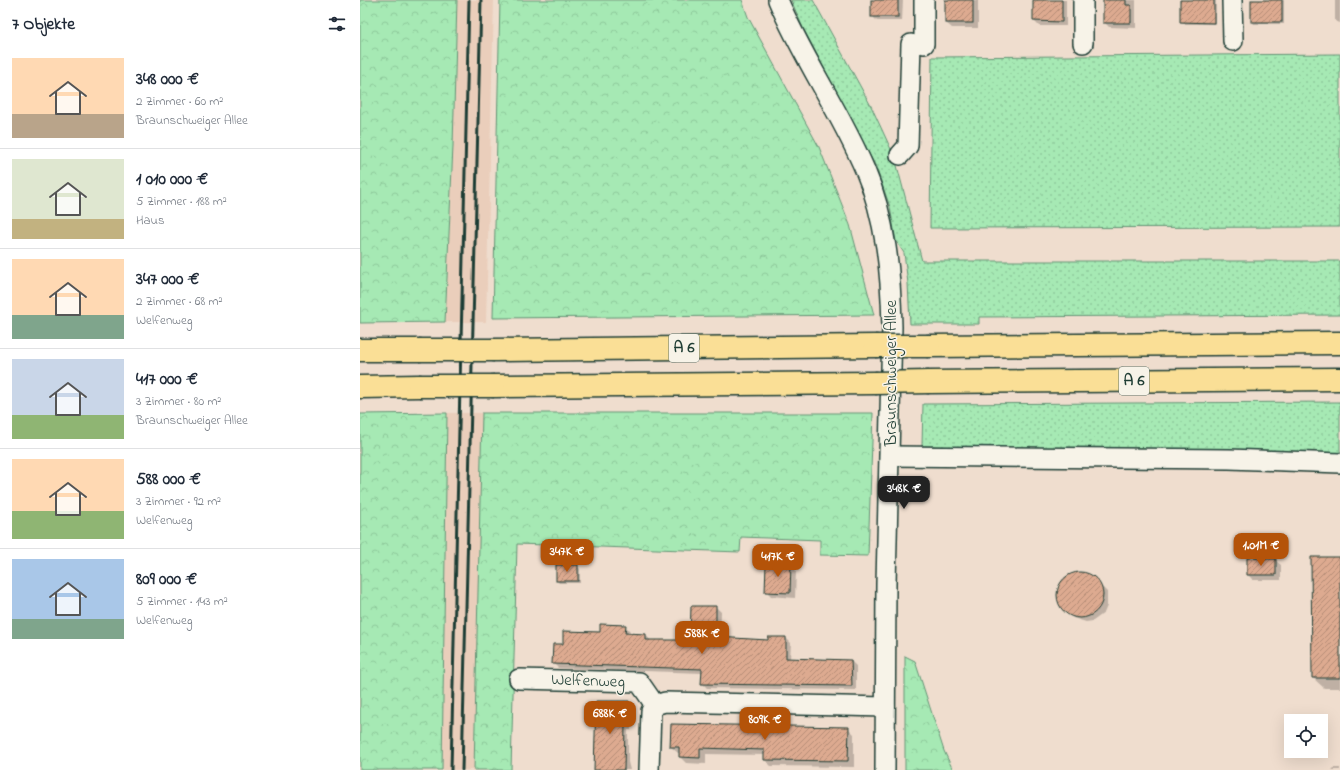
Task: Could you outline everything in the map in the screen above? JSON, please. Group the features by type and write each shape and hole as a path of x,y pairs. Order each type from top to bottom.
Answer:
{"highway":[{"name":"A 6","path":"360,350 1340,343"},
{"name":"A 6","path":"360,387 1340,379"}],"street":[{"name":"Braunschweiger Allee","path":"778,0 792,33 843,123 866,171 878,210 887,251 892,291 890,456 886,584 885,770"},
{"path":"900,155 908,146 917,44 924,0"},
{"path":"1083,0 1083,42"},
{"path":"1232,0 1233,41"},
{"path":"890,456 1213,459 1340,463"},
{"name":"Welfenweg","path":"519,679 639,682 655,705"},
{"path":"649,770 651,711 655,705 665,702 885,707"}],"shaded area":[{"path":"457,0 494,0 486,322 445,322 453,146"},
{"path":"447,413 482,413 474,770 442,770"}],"green space":[{"path":"360,0 457,0 453,146 445,322 360,323"},
{"path":"500,0 742,0 748,17 819,147 850,225 874,315 493,318"},
{"path":"791,0 813,0 871,106 895,158 922,261 1340,261 1340,315 979,317 979,324 910,324 908,283 904,253 896,241 890,207 876,167 803,28"},
{"path":"1340,54 1340,227 930,228 932,57"},
{"path":"1340,402 1340,453 922,446 923,404"},
{"path":"447,413 442,770 360,770 360,414"},
{"path":"482,413 873,413 868,556 820,555 820,540 741,537 740,552 517,544 511,770 474,770"},
{"path":"905,656 915,661 944,751 953,770 905,770"}],"building":[{"path":"871,0 898,0 898,17 871,17"},
{"path":"945,0 973,0 973,23 945,23"},
{"path":"1033,0 1062,0 1062,22 1033,21"},
{"path":"1103,0 1126,0 1126,5 1131,5 1131,23 1103,23"},
{"path":"1180,0 1214,0 1214,23 1180,22"},
{"path":"1251,0 1282,0 1282,22 1251,22"},
{"path":"1311,557 1340,557 1340,678 1312,678"},
{"path":"1247,558 1276,559 1276,575 1247,575"},
{"path":"766,564 791,564 790,593 765,592"},
{"path":"556,565 578,565 578,581 556,581"},
{"path":"1080,572 1093,576 1099,582 1103,595 1099,608 1093,614 1080,618 1067,614 1061,608 1057,595 1061,582 1067,576"},
{"path":"691,606 716,606 716,637 768,640 768,637 786,637 786,658 851,660 852,686 701,684 702,669 552,664 553,644 563,644 563,631 600,632 600,624 626,625 625,633 646,634 646,640 690,640"},
{"path":"596,701 629,701 627,726 625,726 624,770 594,770"},
{"path":"671,724 849,727 848,761 764,760 764,750 700,748 700,758 679,757 679,747 670,747"}],"railway":[{"path":"451,770 469,0"},
{"path":"462,770 481,0"}]}
